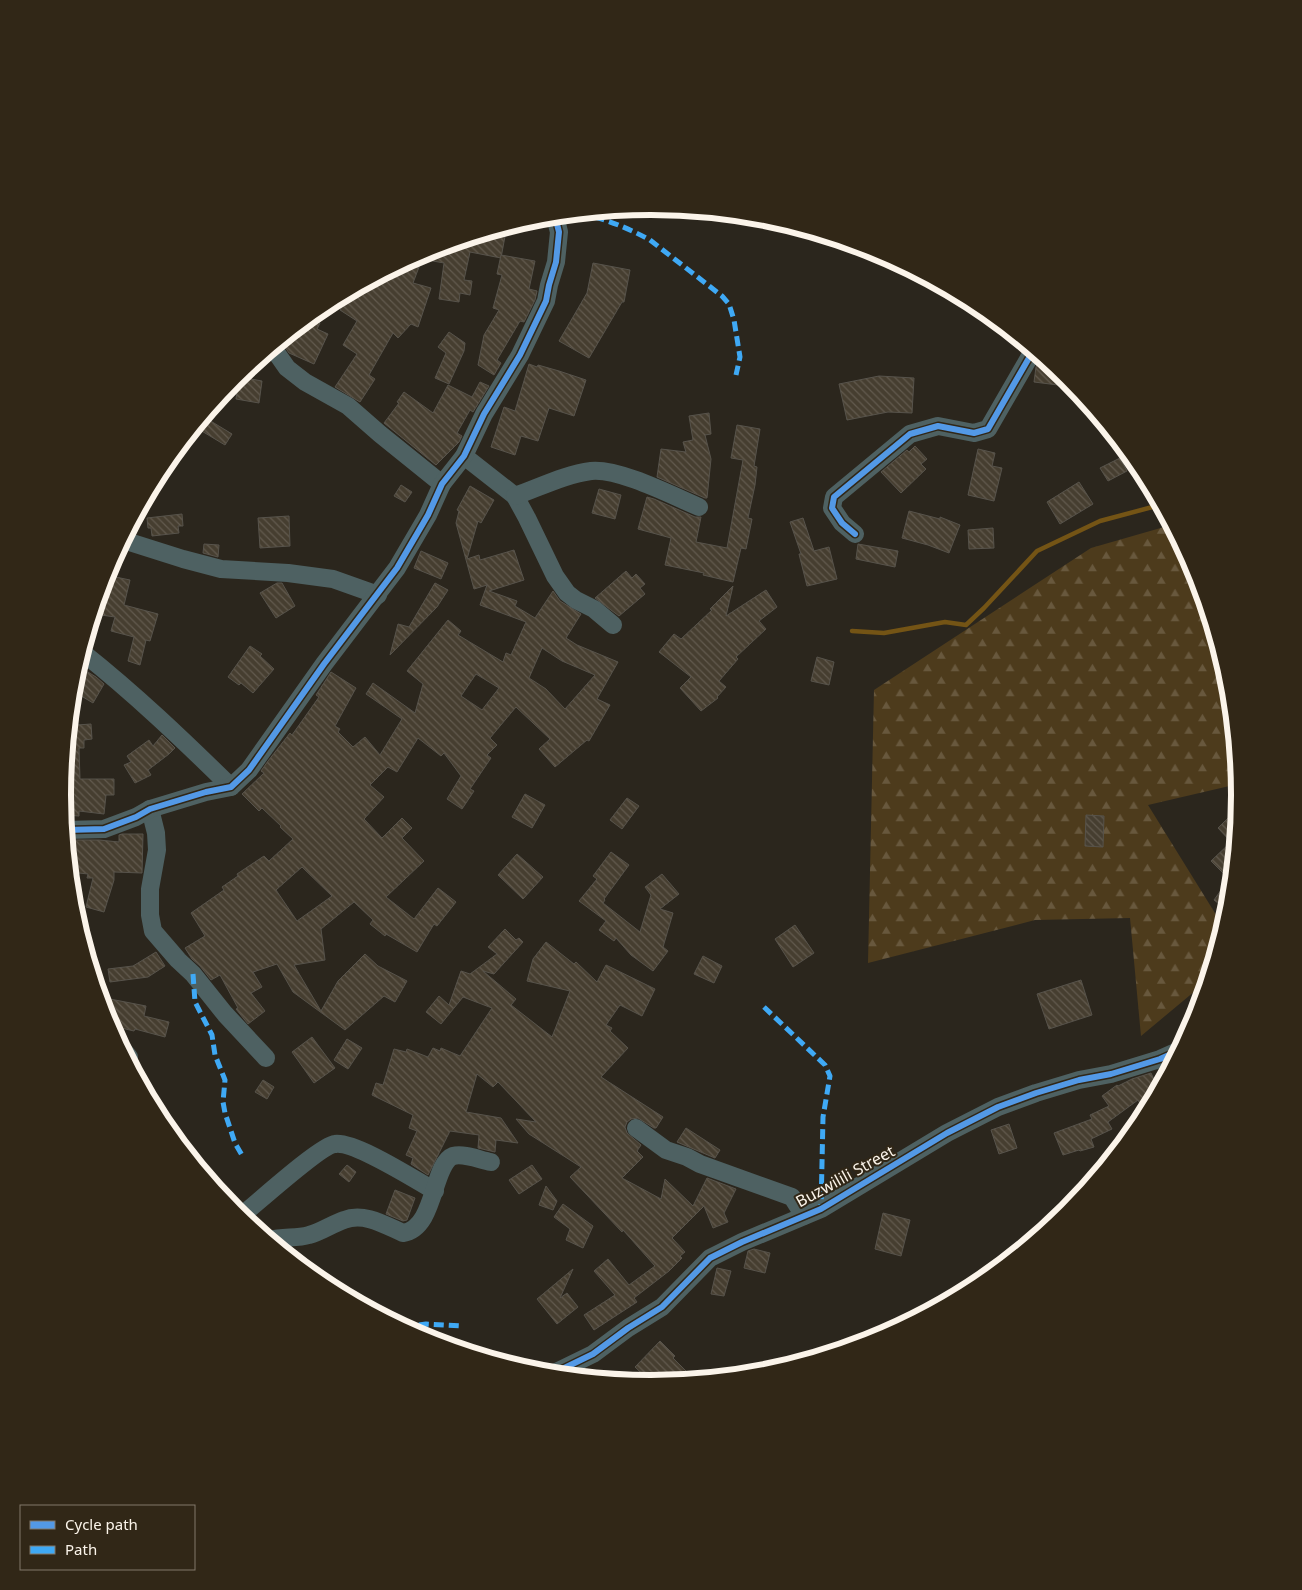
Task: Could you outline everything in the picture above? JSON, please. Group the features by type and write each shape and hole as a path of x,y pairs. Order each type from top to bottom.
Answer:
{"street":[{"path":"72,830 104,829 136,817 150,809 206,792 231,787 249,770 324,664 397,568 428,515 442,484 464,456 484,414 520,355 546,300 556,262 559,232 557,223"},
{"path":"276,353 287,368 305,382 348,406 442,484"},
{"path":"855,534 842,523 832,508 834,497 910,434 938,426 974,433 988,429 1030,356"},
{"path":"464,456 515,496 528,518 560,585 567,593 613,625"},
{"path":"515,496 571,476 592,471 616,474 699,507"},
{"path":"130,542 221,569 288,573 334,579 378,595"},
{"path":"88,657 164,722 231,787"},
{"path":"150,809 156,833 157,850 150,889 150,915 153,931 266,1058"},
{"name":"Buzwilili Street","path":"564,1368 592,1354 628,1328 662,1307 710,1258 742,1242 821,1209 947,1133 998,1107 1036,1093 1079,1080 1111,1074 1169,1055"},
{"path":"636,1128 666,1150 792,1197 804,1216"},
{"path":"247,1211 316,1154 335,1144 357,1148 435,1191"},
{"path":"278,1239 306,1236 322,1231 345,1219 357,1217 370,1219 403,1233 408,1232 413,1230 422,1219 447,1160 452,1157 466,1156 491,1162"}],"green space":[{"path":"1165,527 1187,573 1211,645 1220,682 1230,757 1231,786 1148,805 1218,917 1197,989 1141,1036 1130,918 1035,920 868,963 874,690 1091,548"}],"building":[{"path":"505,234 501,258 470,252 464,280 472,281 470,295 460,293 459,302 439,299 444,263 427,260"},
{"path":"501,255 535,261 529,289 537,291 535,300 524,322 520,321 497,360 501,363 494,375 478,365 484,335 499,310 493,308 502,275 497,274"},
{"path":"420,263 413,283 431,288 418,327 411,324 398,338 393,333 369,375 375,379 360,402 335,387 357,354 343,345 357,321 340,310 344,304 361,293"},
{"path":"593,263 630,270 624,302 622,302 589,358 559,341 587,293"},
{"path":"317,322 320,323 317,329 328,334 314,364 289,353 284,346"},
{"path":"449,332 465,343 464,351 449,384 435,378 446,353 438,347"},
{"path":"529,364 586,380 574,416 549,408 538,441 521,436 515,455 491,447 504,407 515,411"},
{"path":"1038,364 1061,385 1034,382"},
{"path":"252,375 251,379 262,381 259,403 236,399 237,391"},
{"path":"879,376 914,378 912,413 888,412 847,420 839,384"},
{"path":"480,382 489,386 473,412 470,410 457,433 462,436 459,442 436,465 384,423 399,403 397,402 404,392 433,413 448,385 472,397"},
{"path":"709,413 711,434 705,435 711,459 707,498 705,498 657,477 661,449 686,452 683,442 693,440 689,416"},
{"path":"209,420 232,434 225,445 201,430"},
{"path":"737,425 760,429 754,466 757,467 755,485 748,518 752,519 746,549 741,548 733,582 703,575 704,573 665,565 671,538 638,529 647,497 695,517 701,517 696,542 727,548 743,460 731,458"},
{"path":"915,446 927,459 921,464 926,469 901,493 881,472 907,450 909,452"},
{"path":"978,449 995,453 992,466 1002,468 994,501 968,495"},
{"path":"1120,458 1127,471 1108,481 1100,468"},
{"path":"1079,482 1093,504 1060,524 1047,502"},
{"path":"401,485 412,492 405,502 394,496"},
{"path":"470,486 494,500 481,523 478,521 467,559 479,555 480,560 514,550 524,580 489,591 517,601 515,606 535,618 553,591 560,601 581,614 566,638 577,645 618,662 597,699 610,705 589,741 587,740 555,767 539,749 550,739 516,707 490,738 497,745 487,755 491,758 470,789 474,791 462,809 447,799 461,776 444,753 441,756 418,738 397,772 388,767 370,785 384,797 364,819 382,838 402,818 412,828 402,838 424,861 386,897 414,919 438,888 456,902 437,926 434,924 417,952 386,934 385,936 370,924 373,920 354,902 321,929 325,960 294,965 321,1011 338,981 365,954 378,966 407,981 395,1002 384,996 345,1030 293,992 277,964 253,972 262,987 251,993 265,1011 248,1024 236,1009 238,1008 220,975 211,980 192,959 185,948 205,936 191,913 224,890 222,887 238,876 237,874 264,856 269,861 293,839 262,808 259,811 242,794 264,773 261,771 268,761 290,733 292,735 319,697 316,695 331,672 356,688 335,726 340,729 338,732 353,747 365,737 380,755 402,719 366,694 373,683 415,713 423,684 407,671 448,620 461,631 458,635 503,662 506,653 511,655 526,622 480,605 487,585 474,589 456,523 459,511 457,510","holes":["542,648 562,661 595,675 565,709 546,689 529,678","476,674 499,688 482,710 461,696","302,867 332,896 297,921 276,890"]},
{"path":"599,489 621,495 615,519 592,513"},
{"path":"909,511 940,519 940,517 960,525 949,553 902,538"},
{"path":"182,514 183,526 178,526 179,533 152,536 151,528 148,528 147,518"},
{"path":"289,516 290,546 260,548 258,518"},
{"path":"803,518 814,551 829,547 837,579 807,586 799,554 801,554 790,522"},
{"path":"993,528 994,548 969,549 968,530"},
{"path":"204,544 219,545 218,557 203,553"},
{"path":"858,544 898,551 895,567 856,559"},
{"path":"421,551 448,563 441,579 414,568"},
{"path":"626,571 632,578 636,574 645,584 640,588 645,594 619,616 595,598"},
{"path":"114,577 130,580 124,605 158,614 150,641 146,640 140,665 128,661 134,637 111,631 115,617 100,615"},
{"path":"277,583 282,583 295,606 276,618 260,593"},
{"path":"435,583 448,590 437,607 390,655 398,624 409,627"},
{"path":"733,586 726,616 766,590 777,607 759,621 766,629 736,657 738,659 719,681 726,687 718,698 701,711 680,688 691,677 659,652 674,634 681,639 712,610 710,609"},
{"path":"250,646 262,654 260,656 274,669 253,693 241,683 239,685 228,677"},
{"path":"817,657 834,662 829,685 811,681"},
{"path":"85,670 104,684 93,703 80,695"},
{"path":"76,721 77,725 91,724 92,739 84,740 84,748 79,748 80,779 114,779 114,795 106,795 104,814 79,811 79,816 72,815 72,757"},
{"path":"162,735 175,748 148,770 151,775 135,783 124,765 131,762 127,756 149,740 153,746"},
{"path":"525,794 545,805 532,828 512,817"},
{"path":"627,798 639,806 622,829 610,820"},
{"path":"1086,815 1104,816 1103,847 1085,846"},
{"path":"1230,816 1229,840 1218,828"},
{"path":"143,834 142,873 114,872 114,880 104,912 86,907 93,878 87,878 88,874 76,873 74,840 119,842 119,835"},
{"path":"1229,844 1225,875 1211,861"},
{"path":"611,852 629,865 603,903 640,932 651,895 645,887 662,874 679,894 660,909 673,913 663,947 668,951 653,971 631,955 616,938 614,941 599,930 606,921 579,901 597,879 593,876"},
{"path":"517,854 543,877 523,899 498,875"},
{"path":"1223,887 1220,905 1214,900"},
{"path":"795,925 814,953 793,967 775,939"},
{"path":"505,929 516,940 519,938 523,942 494,974 483,971 516,999 511,1005 552,1037 570,991 527,981 533,959 546,942 574,964 576,962 597,982 606,965 655,989 642,1016 620,1005 606,1025 612,1028 610,1031 628,1048 601,1077 663,1117 656,1128 638,1118 627,1122 625,1127 627,1133 641,1145 637,1151 643,1157 622,1178 661,1199 665,1179 693,1206 707,1178 736,1189 724,1213 728,1222 713,1228 704,1206 672,1238 685,1252 680,1256 682,1258 669,1271 634,1298 637,1302 594,1330 584,1315 615,1295 594,1271 608,1259 629,1285 655,1266 623,1230 622,1232 570,1177 581,1167 529,1134 516,1119 536,1122 498,1082 493,1087 477,1074 466,1112 501,1118 518,1143 496,1140 495,1152 478,1148 479,1135 450,1131 428,1175 411,1164 413,1158 406,1155 417,1131 409,1128 413,1115 372,1095 376,1083 383,1085 394,1049 406,1052 407,1049 428,1057 433,1048 440,1051 441,1048 460,1056 492,1008 463,997 441,1024 426,1012 439,996 449,1005 461,971 470,974 497,954 488,947"},
{"path":"156,952 165,966 148,977 110,982 108,969 133,966"},
{"path":"703,956 722,966 714,983 694,974"},
{"path":"1081,980 1092,1015 1049,1029 1037,994"},
{"path":"110,999 146,1006 144,1016 169,1022 165,1037 135,1029 134,1031 120,1028 115,1017 116,1013 113,1012"},
{"path":"312,1037 335,1068 314,1083 292,1052"},
{"path":"347,1039 362,1048 348,1069 334,1060"},
{"path":"1151,1073 1155,1081 1141,1105 1138,1100 1108,1122 1112,1129 1091,1139 1094,1147 1063,1155 1054,1133 1092,1119 1090,1115 1109,1106 1102,1096 1117,1085"},
{"path":"263,1080 274,1087 267,1099 255,1092"},
{"path":"1009,1124 1017,1148 999,1154 991,1130"},
{"path":"686,1128 720,1150 715,1158 677,1142"},
{"path":"347,1165 356,1172 349,1182 339,1174"},
{"path":"532,1165 542,1179 519,1194 509,1180"},
{"path":"546,1186 557,1201 553,1210 539,1205"},
{"path":"395,1190 415,1198 407,1220 403,1221 386,1214"},
{"path":"563,1204 593,1226 583,1248 566,1240 570,1229 554,1217"},
{"path":"883,1213 910,1220 901,1256 875,1249"},
{"path":"754,1249 770,1253 765,1273 744,1268 748,1251"},
{"path":"717,1268 731,1271 724,1296 711,1294"},
{"path":"573,1269 560,1298 567,1293 578,1307 557,1324 537,1299"},
{"path":"660,1341 689,1374 643,1375 635,1367"}],"waterway":[{"path":"852,631 884,633 945,622 966,625 1037,551 1100,521 1154,507"}],"marked path":[{"path":"597,218 633,231 650,240 722,296 729,304 734,320 740,357 736,375"},
{"path":"193,974 195,1002 212,1035 215,1055 225,1080 223,1102 225,1113 235,1143 243,1157"},
{"path":"764,1007 825,1065 830,1076 823,1117 821,1209"},
{"path":"417,1325 462,1326"}],"cycle path":[{"path":"72,830 104,829 136,817 150,809 206,792 231,787 249,770 324,664 397,568 428,515 442,484 464,456 484,414 520,355 546,301 556,262 559,232 557,223"},
{"path":"855,534 842,523 832,508 834,497 910,434 938,426 974,433 988,429 1030,356"},
{"path":"564,1368 593,1354 628,1328 662,1307 710,1258 742,1242 821,1209 947,1133 998,1107 1036,1093 1079,1080 1111,1074 1169,1055"}]}
